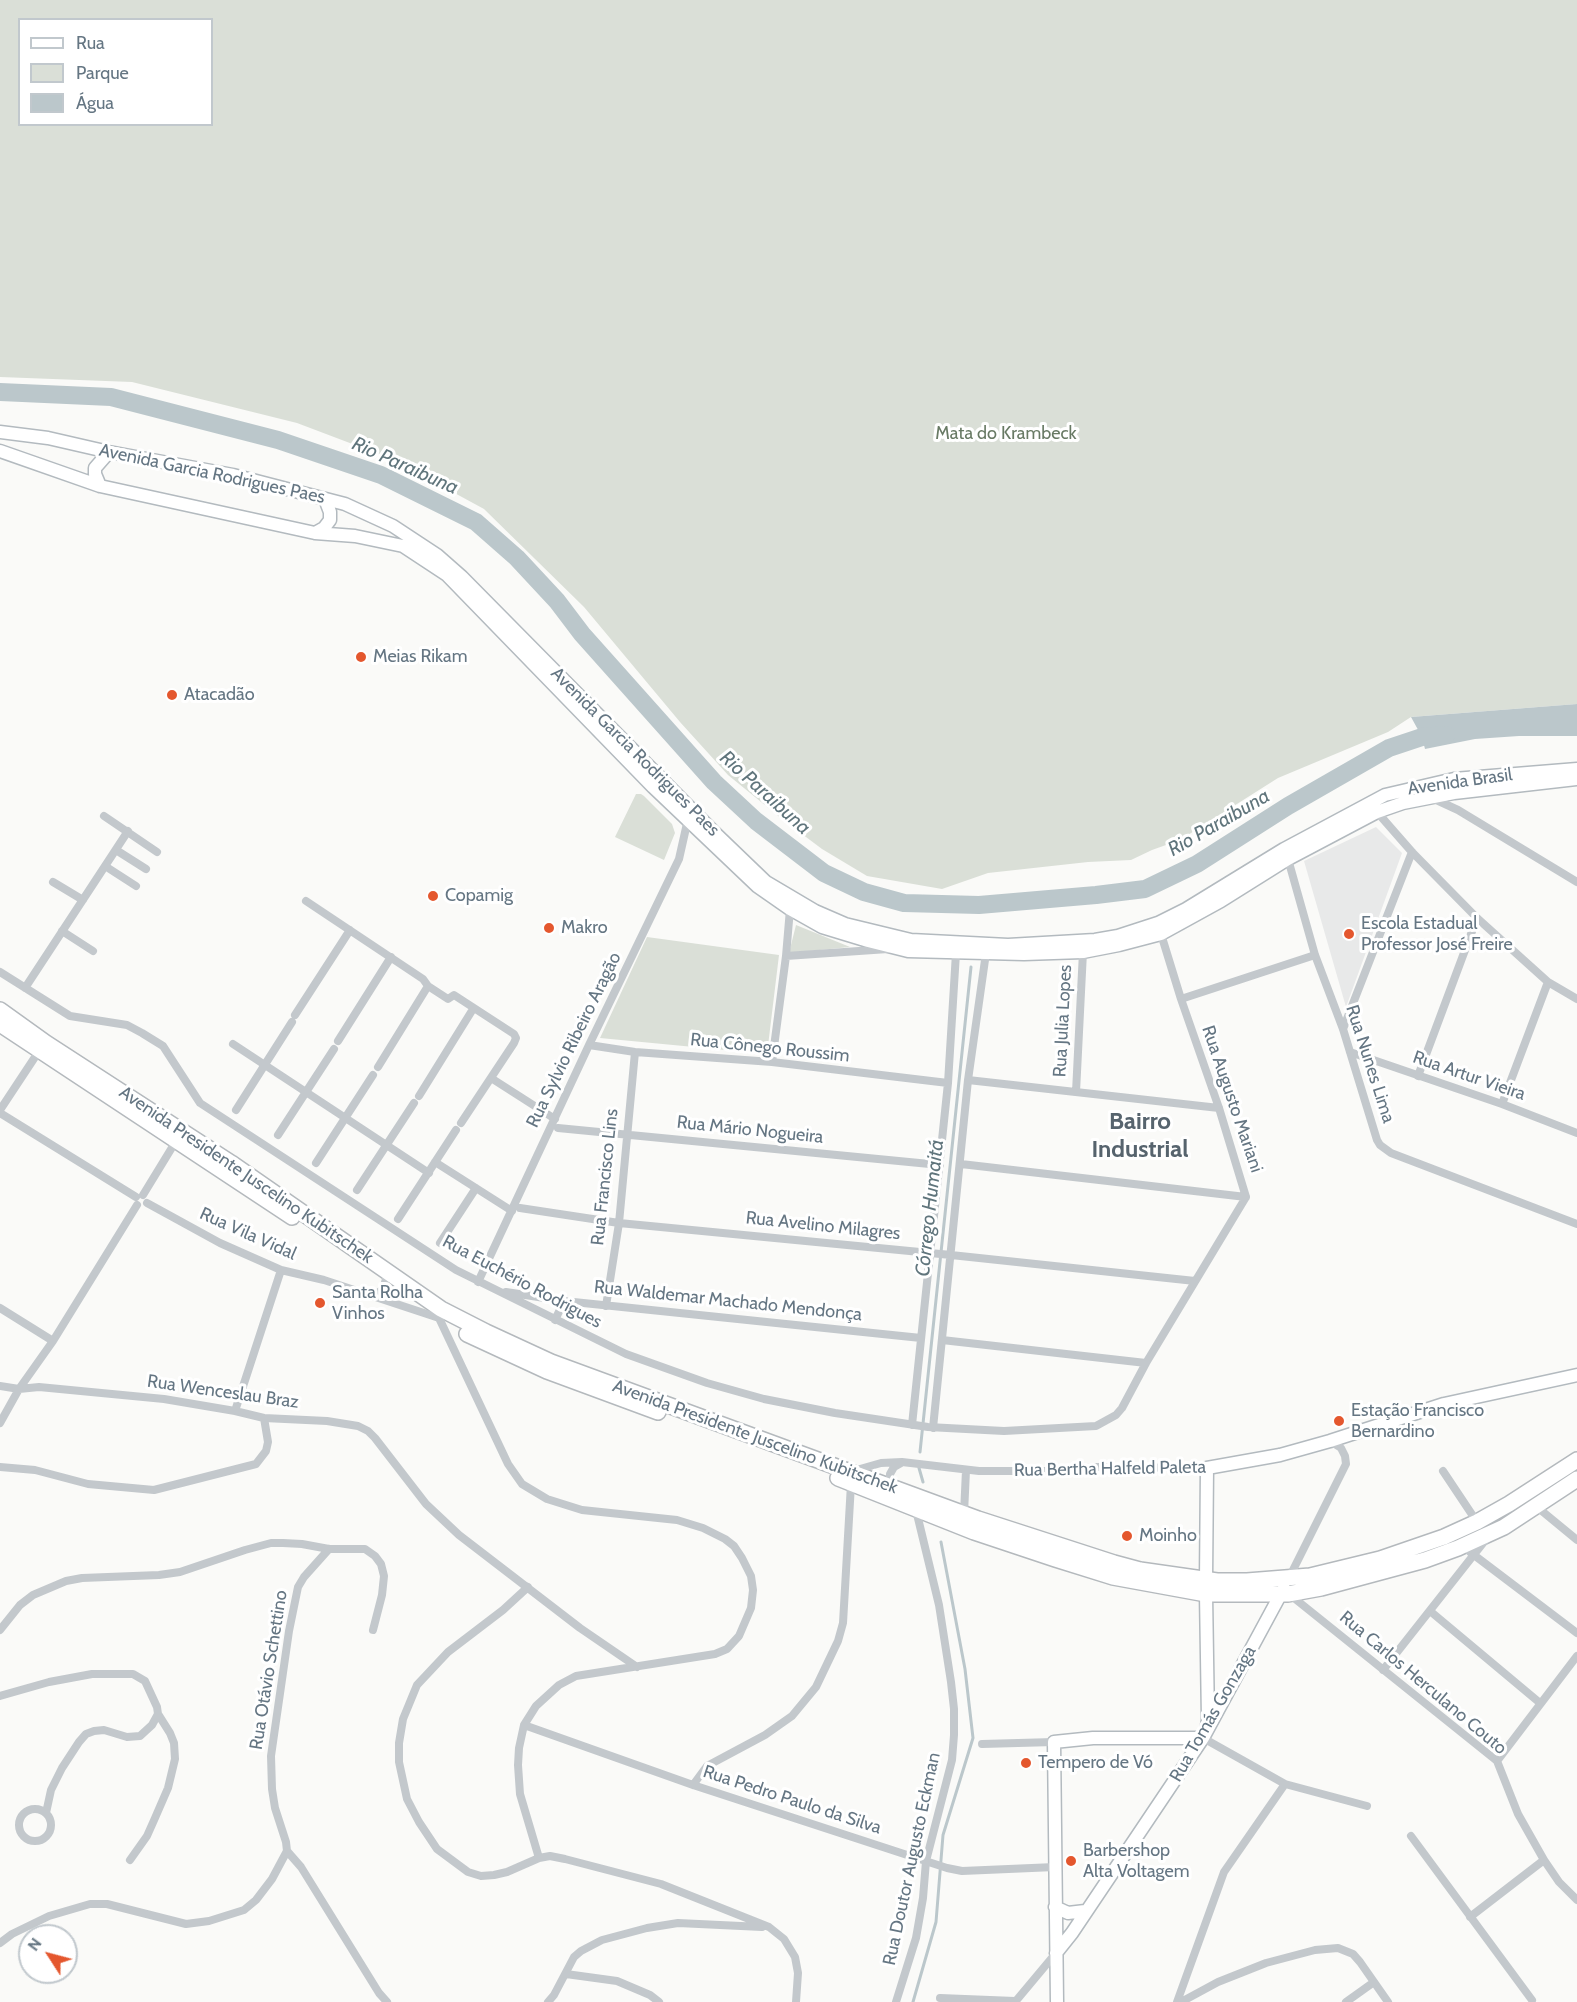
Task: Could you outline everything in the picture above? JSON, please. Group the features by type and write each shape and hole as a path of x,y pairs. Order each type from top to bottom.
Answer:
{"highway":[{"name":"Avenida Presidente Juscelino Kubitschek","path":"0,1010 46,1043 231,1163 441,1309 486,1332 551,1362 890,1493 964,1514 1123,1566 1206,1587"},
{"name":"Avenida Presidente Juscelino Kubitschek","path":"0,1024 386,1279 439,1318 491,1347 547,1371 850,1478"},
{"name":"Avenida Presidente Juscelino Kubitschek","path":"1286,1589 1310,1576 1380,1559 1444,1537 1477,1522 1577,1460"},
{"name":"Avenida Presidente Juscelino Kubitschek","path":"890,1493 916,1510 1113,1577 1206,1587 1286,1589 1321,1588 1375,1575 1458,1548 1537,1507 1577,1479"}],"main road":[{"name":"Avenida Garcia Rodrigues Paes","path":"0,432 48,438 109,452 207,469 345,504 393,526 436,555 462,577 691,815 756,886 790,909 832,931 901,949 956,953 1083,952 1161,934 1221,902 1286,854"},
{"name":"Avenida Garcia Rodrigues Paes","path":"0,451 100,486 315,533 355,536 403,546 447,575 691,815 766,882 787,896 845,924 911,940 1008,945 1083,941 1118,936 1158,923 1286,854"},
{"path":"100,486 95,468 109,452"},
{"path":"315,533 324,528 330,520 330,512 325,499"},
{"name":"Avenida Brasil","path":"1286,854 1372,801 1400,791 1454,780 1577,769"},
{"name":"Avenida Brasil","path":"1286,854 1377,812 1402,803 1454,793 1577,779"},
{"path":"1161,934 1163,928 1194,911 1216,892"},
{"path":"790,909 795,907 819,917 825,916"},
{"path":"956,953 964,948 995,949 1008,945"},
{"name":"Rua Bertha Halfeld Paleta","path":"1207,1468 1280,1455 1444,1404 1577,1376"},
{"path":"1057,2002 1054,1742 1093,1738 1203,1738 1208,1720 1206,1677 1207,1468"},
{"name":"Rua Tomás Gonzaga","path":"1056,1953 1072,1933 1203,1738 1286,1589"},
{"path":"1206,1677 1210,1682 1221,1687 1235,1679"},
{"path":"1055,1907 1068,1913 1085,1911"}],"street":[{"path":"1454,793 1458,810"},
{"path":"1432,798 1458,810 1577,882"},
{"path":"1377,812 1412,852 1477,918 1548,982 1577,999"},
{"name":"Rua Sylvio Ribeiro Aragão","path":"478,1282 516,1209 589,1045 679,859 691,815"},
{"path":"104,816 157,852"},
{"path":"25,988 128,831"},
{"path":"116,850 146,870"},
{"path":"1343,1029 1412,852"},
{"name":"Rua Nunes Lima","path":"1286,854 1315,955 1343,1029 1377,1140 1384,1149 1577,1224"},
{"path":"105,866 136,886"},
{"path":"53,882 83,900"},
{"path":"306,901 423,979 447,999 454,995 514,1034 516,1038 398,1219"},
{"path":"772,1062 790,909"},
{"path":"1418,1076 1477,918"},
{"path":"236,1110 350,930"},
{"path":"62,931 93,951"},
{"name":"Rua Augusto Mariani","path":"1110,1420 1122,1408 1146,1363 1246,1197 1161,934"},
{"name":"Avenida Garcia Rodrigues Paes","path":"786,956 901,949"},
{"name":"Rua Julia Lopes","path":"1076,1092 1083,952"},
{"path":"913,1426 948,1083 956,953"},
{"path":"930,1427 942,1340 968,1080 986,953"},
{"path":"1181,999 1315,955"},
{"path":"278,1135 391,957"},
{"name":"Rua Euchério Rodrigues","path":"0,972 70,1016 127,1025 156,1041 163,1046 200,1103 456,1270 626,1354 707,1383 764,1399 913,1426 1004,1431 1096,1426 1110,1420"},
{"path":"1502,1104 1548,982"},
{"path":"316,1162 429,986"},
{"path":"357,1190 473,1009"},
{"path":"233,1044 429,1173"},
{"name":"Rua Cônego Roussim","path":"589,1045 635,1052 772,1062 864,1075 948,1083"},
{"path":"0,1112 39,1051"},
{"name":"Rua Francisco Lins","path":"606,1305 620,1223 626,1134 635,1052"},
{"name":"Rua Artur Vieira","path":"1350,1052 1502,1104 1577,1133"},
{"path":"491,1078 556,1123"},
{"path":"968,1080 1219,1108"},
{"name":"Rua Vila Vidal","path":"0,1112 141,1200 220,1244 280,1270 374,1296 439,1318"},
{"name":"Rua Mário Nogueira","path":"556,1123 626,1134 940,1165"},
{"path":"0,1423 19,1389 53,1341 176,1141"},
{"path":"435,1162 476,1188 516,1209"},
{"path":"961,1164 1246,1197"},
{"path":"440,1243 476,1188"},
{"name":"Rua Avelino Milagres","path":"516,1209 620,1223 1196,1281"},
{"path":"235,1411 280,1270"},
{"path":"374,1296 383,1289 386,1279"},
{"name":"Rua Waldemar Machado Mendonça","path":"497,1290 564,1301 921,1338"},
{"path":"555,1320 564,1301"},
{"path":"0,1308 53,1341"},
{"path":"439,1318 508,1464 522,1484 546,1499 582,1510 677,1520 703,1528 734,1546 751,1576 753,1590 751,1608 746,1623 733,1644 715,1654 576,1676 559,1685 536,1706 524,1725 519,1748 520,1794 539,1858"},
{"path":"942,1340 1146,1363"},
{"name":"Rua Wenceslau Braz","path":"0,1386 19,1389 39,1387 164,1399 264,1418 348,1424 368,1431 426,1504 475,1549 636,1667"},
{"path":"0,1467 35,1470 88,1484 154,1490 256,1464 266,1451 264,1418"},
{"name":"Rua Tomás Gonzaga","path":"1286,1589 1346,1464 1341,1448 1330,1441"},
{"path":"890,1493 890,1474 894,1467 902,1462"},
{"name":"Rua Bertha Halfeld Paleta","path":"850,1478 881,1463 902,1462 966,1470 1020,1472 1097,1467 1207,1468"},
{"path":"964,1514 966,1470"},
{"path":"1443,1471 1477,1522"},
{"path":"693,1785 707,1766 765,1736 792,1716 816,1687 838,1641 843,1623 850,1478"},
{"path":"1537,1507 1577,1539"},
{"name":"Rua Doutor Augusto Eckman","path":"896,2002 916,1938 926,1861 952,1760 954,1709 939,1605 916,1510"},
{"path":"1383,1670 1491,1532"},
{"path":"0,1630 21,1605 33,1595 66,1581 180,1572 271,1543 302,1544 329,1549 365,1549 375,1556 381,1564 384,1576 382,1595 373,1630"},
{"path":"1458,1548 1474,1554 1577,1633"},
{"name":"Rua Otávio Schettino","path":"287,1851 272,1789 271,1756 274,1726 298,1587 329,1549"},
{"path":"528,1587 503,1610 448,1652 417,1685 403,1719 399,1762 405,1793 418,1822 437,1849 456,1865 481,1876 507,1872 539,1858 550,1856 565,1858 632,1875 719,1906 769,1927 784,1939 795,1957 798,1973 796,2002"},
{"name":"Rua Carlos Herculano Couto","path":"1286,1589 1497,1761 1518,1814 1544,1860 1559,1882 1577,1900"},
{"path":"1430,1611 1540,1703"},
{"path":"1497,1761 1577,1656"},
{"path":"0,1696 49,1682 92,1674 133,1674 145,1681 158,1714 170,1732 174,1743 175,1759 168,1788 155,1818 144,1842 130,1860"},
{"path":"46,1813 51,1790 62,1768 86,1734 104,1730 127,1737 140,1736 152,1725 158,1714"},
{"name":"Rua Pedro Paulo da Silva","path":"524,1725 693,1785 947,1868 962,1871 1055,1868"},
{"path":"1203,1738 1285,1784 1367,1806"},
{"path":"982,1744 1054,1742"},
{"path":"1179,2002 1215,1892 1224,1872 1285,1784"},
{"path":"1411,1836 1532,2000"},
{"path":"0,1943 49,1916 90,1904 107,1904 186,1924 244,1910 272,1879 287,1851 301,1867 379,1993 387,2002"},
{"path":"1470,1917 1544,1860"},
{"path":"548,2002 567,1974 574,1957 602,1940 647,1928 678,1923 769,1927"},
{"path":"1179,2002 1240,1972 1325,1948 1338,1948 1353,1954 1388,2002"},
{"name":"Rua Tomás Gonzaga","path":"1015,2002 1056,1953"},
{"path":"567,1974 617,1981 650,1995 658,2002"},
{"path":"1346,2002 1374,1982"},
{"path":"940,1998 1015,2002"}],"shaded area":[{"name":"Escola Estadual Professor José Freire","path":"1376,827 1402,853 1346,1007 1304,861"}],"green space":[{"name":"Mata do Krambeck","path":"0,0 1577,0 1577,704 1411,717 1388,732 1278,778 1180,840 1131,860 1088,862 988,873 942,889 867,876 822,849 728,775 680,722 584,607 484,509 392,459 297,423 132,382 0,377"},
{"path":"636,794 644,796 672,824 675,833 664,860 615,837"},
{"path":"796,925 850,947 789,953"},
{"path":"647,937 779,955 767,1054 600,1038"}],"water":[{"path":"1577,704 1577,736 1475,739 1425,749 1422,737 1411,717"}],"waterway":[{"name":"Rio Paraibuna","path":"0,392 111,397 278,440 381,475 476,522 517,558 714,782 756,821 824,873 864,892 904,903 979,905 1145,889 1197,864 1288,806 1389,748 1422,737 1446,735"},
{"name":"Córrego Humaitá","path":"920,1452 971,967"},
{"name":"Córrego Humaitá","path":"919,1468 923,1482"},
{"name":"Córrego Humaitá","path":"913,2002 936,1922 943,1835 973,1738 965,1669 941,1542"}],"place":[{"name":"Meias Rikam","path":"361,657"},
{"name":"Atacadão","path":"172,695"},
{"name":"Copamig","path":"433,896"},
{"name":"Makro","path":"549,928"},
{"name":"Escola Estadual Professor José Freire","path":"1349,934"},
{"name":"Santa Rolha Vinhos","path":"320,1303"},
{"name":"Estação Francisco Bernardino","path":"1339,1421"},
{"name":"Moinho","path":"1127,1536"},
{"name":"Tempero de Vó","path":"1026,1763"},
{"name":"Barbershop Alta Voltagem","path":"1071,1861"}],"district":[{"name":"Bairro Industrial","path":"1140,1136"}]}
